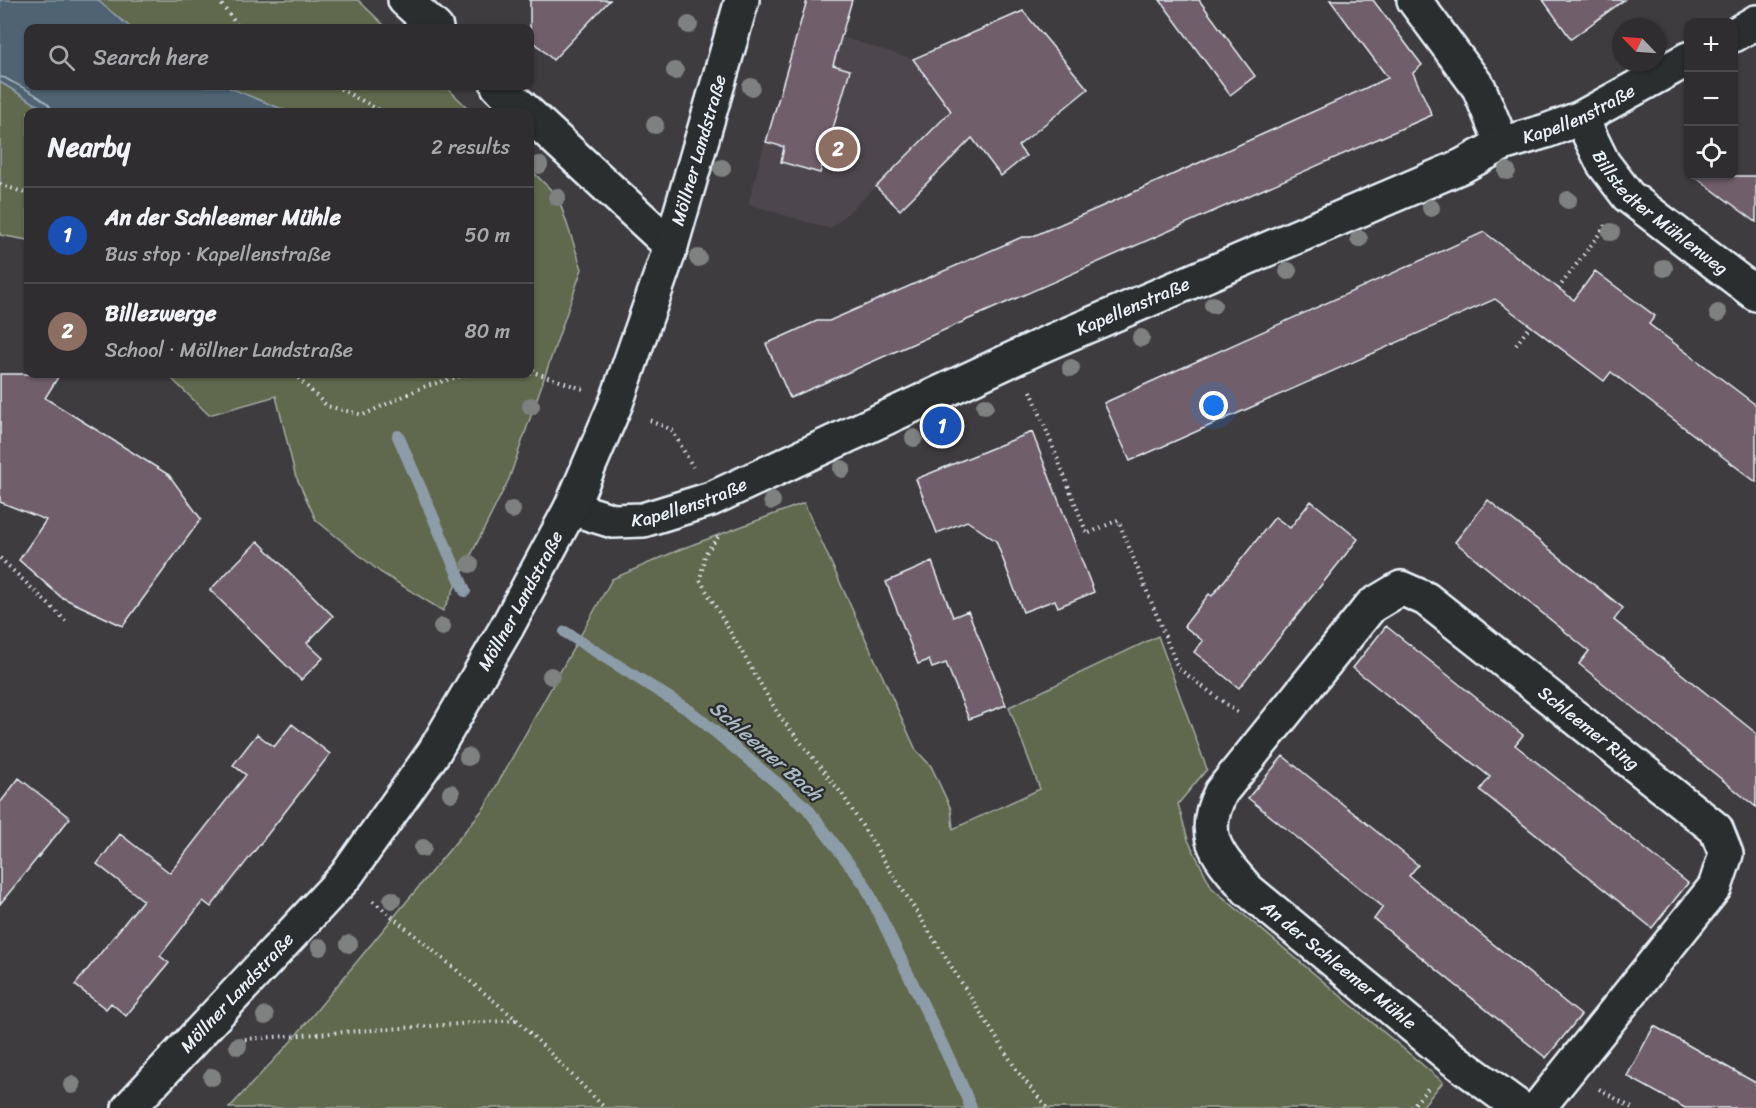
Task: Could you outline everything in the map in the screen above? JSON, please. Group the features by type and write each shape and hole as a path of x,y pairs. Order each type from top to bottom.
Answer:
{"street":[{"path":"405,0 432,24"},
{"name":"Möllner Landstraße","path":"129,1108 345,877 434,752 501,637 571,508 616,403 671,246 741,0"},
{"path":"1414,0 1479,88 1502,144"},
{"path":"1738,33 1756,22"},
{"name":"Kapellenstraße","path":"571,508 613,521 643,520 711,499 1017,357 1462,166 1502,144 1581,118 1684,62"},
{"path":"502,90 522,108"},
{"name":"Billstedter Mühlenweg","path":"1581,118 1603,163 1628,196 1756,294"},
{"path":"534,120 671,246"},
{"name":"Schleemer Ring","path":"1221,792 1371,606 1401,588 1426,599 1716,829 1726,854 1715,887 1538,1108"},
{"name":"An der Schleemer Mühle","path":"1221,792 1212,808 1209,827 1213,843 1224,862 1248,890 1453,1059 1520,1108"}],"path":[{"path":"218,0 236,24"},
{"path":"342,90 376,108"},
{"path":"0,184 24,193"},
{"path":"1558,289 1594,242"},
{"path":"1516,345 1530,326"},
{"path":"1017,357 1087,534 1118,520 1178,668 1267,735"},
{"path":"534,370 536,373 584,389"},
{"path":"298,378 327,406 363,415 423,387 454,378"},
{"path":"645,417 672,430 698,476"},
{"path":"724,530 705,554 700,580 778,714 842,794 1018,1072 1047,1108"},
{"path":"0,558 66,621"},
{"path":"345,877 517,1020 605,1108"},
{"path":"188,1043 517,1020"}],"shaded area":[{"path":"798,24 913,59 951,110 876,187 830,229 748,204"}],"green space":[{"path":"97,0 358,0 383,24 126,24"},
{"path":"0,82 42,108 24,108 24,239 0,235"},
{"path":"235,90 449,90 468,108 279,108"},
{"path":"534,173 558,197 582,269 509,479 443,611 380,572 316,520 295,474 276,396 209,415 171,378 534,378"},
{"path":"804,503 916,750 931,766 951,809 953,829 1040,789 1009,707 1158,636 1207,769 1178,804 1188,840 1212,888 1443,1082 1421,1108 229,1108 287,1046 484,808 612,579 681,549"}],"water":[{"path":"0,0 97,0 126,24 24,24 24,90 235,90 279,108 42,108 0,82"}],"building":[{"path":"530,0 610,0 553,60 534,42 534,24 530,24"},
{"path":"807,0 852,0 833,65 850,70 820,173 781,162 784,147 766,142"},
{"path":"1160,0 1199,0 1255,76 1230,95"},
{"path":"1330,0 1373,0 1422,65 1413,73 1432,115 790,398 766,344 817,321 829,321 1022,237 1031,237 1388,78"},
{"path":"1543,0 1624,0 1571,39"},
{"path":"1023,11 1088,89 1018,146 1026,156 1001,176 972,138 900,210 876,187 951,111 913,59"},
{"path":"1738,176 1756,176 1756,222 1699,180 1738,180"},
{"path":"1484,232 1574,300 1595,271 1655,316 1649,324 1756,405 1756,482 1611,372 1604,381 1495,299 1130,461 1104,403"},
{"path":"0,374 24,374 24,378 58,378 45,398 169,475 201,519 123,626 61,597 19,560 46,520 0,502"},
{"path":"1032,432 1094,592 1058,607 1055,600 1023,612 996,541 967,521 937,533 916,479"},
{"path":"1488,500 1623,608 1614,620 1756,733 1756,807 1579,664 1589,651 1455,542"},
{"path":"1311,501 1358,539 1239,688 1194,652 1203,641 1184,626 1209,594 1212,596 1275,517 1290,528"},
{"path":"258,541 333,616 307,643 323,658 301,680 210,590"},
{"path":"932,562 953,617 968,611 1006,705 969,719 946,663 932,668 929,660 918,664 886,582"},
{"path":"1386,626 1523,735 1515,745 1688,883 1652,928 1480,790 1490,777 1353,668"},
{"path":"292,724 330,754 211,907 203,901 160,956 169,963 126,1016 111,1003 106,1009 75,985 143,900 97,864 120,834 170,873 246,775 233,765 257,734 274,747"},
{"path":"1283,756 1418,865 1409,876 1581,1015 1546,1058 1374,919 1383,907 1248,798"},
{"path":"19,778 70,818 0,904 0,803"},
{"path":"1654,1026 1756,1083 1756,1108 1685,1108 1627,1076"}],"waterway":[{"name":"Schleemer Bach","path":"398,436 465,591"},
{"name":"Schleemer Bach","path":"565,632 690,711 807,808 865,885 971,1108"}],"place":[{"name":"Billezwerge","path":"838,149"},
{"name":"An der Schleemer Mühle","path":"942,426"}]}
